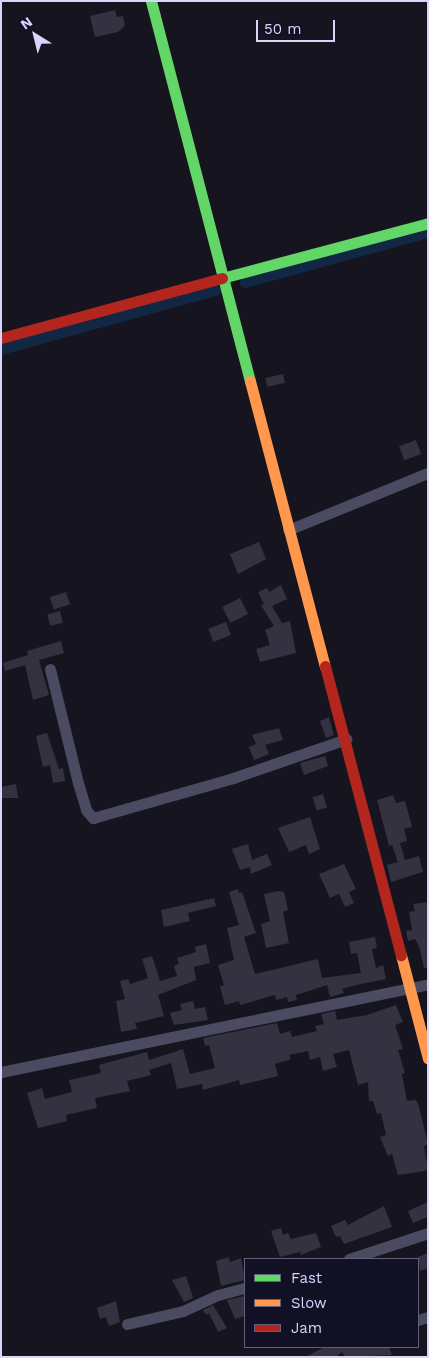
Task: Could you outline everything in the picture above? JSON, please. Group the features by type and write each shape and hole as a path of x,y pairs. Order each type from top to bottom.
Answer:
{"main road":[{"path":"151,1 288,530 346,739 408,989 428,1059"},
{"path":"1,338 428,223"}],"street":[{"path":"288,530 428,473"},
{"path":"50,669 78,783 86,810 93,818 233,778 346,739"},
{"path":"1,1072 428,984"},
{"path":"352,1258 428,1233"},
{"path":"127,1324 183,1311 218,1295 244,1288"}],"building":[{"path":"115,10 117,17 123,16 125,26 118,32 95,37 90,16"},
{"path":"283,374 285,383 267,387 265,378"},
{"path":"416,440 421,454 404,460 399,446"},
{"path":"259,542 266,559 238,574 230,554"},
{"path":"281,585 287,599 272,606 282,623 290,621 296,653 260,662 256,649 270,645 265,630 274,626 261,605 264,604 258,592 267,588 269,592"},
{"path":"66,592 70,604 54,610 50,597"},
{"path":"240,598 248,614 230,623 222,607"},
{"path":"60,611 63,623 50,626 47,614"},
{"path":"226,622 231,635 213,642 208,629"},
{"path":"61,641 64,653 39,660 49,695 33,700 25,665 5,671 3,663 28,655 27,651"},
{"path":"329,717 334,735 326,738 320,721"},
{"path":"279,728 283,740 265,745 269,754 254,760 249,747 256,744 252,735"},
{"path":"47,733 59,769 63,768 65,781 53,783 50,765 43,767 36,736"},
{"path":"325,756 328,766 304,775 300,763"},
{"path":"16,784 18,798 1,798 1,787"},
{"path":"323,794 327,807 317,811 312,797"},
{"path":"393,795 396,803 405,801 412,827 404,829 407,841 400,843 405,860 419,856 423,872 391,882 387,865 398,862 392,845 389,846 377,800"},
{"path":"310,817 320,849 309,854 306,845 289,852 278,828"},
{"path":"248,844 252,860 267,854 272,865 251,874 250,867 240,870 232,849"},
{"path":"344,864 356,889 349,892 354,903 345,907 339,894 330,898 319,874"},
{"path":"238,889 239,893 242,892 256,933 244,937 255,974 318,959 322,978 361,973 357,953 351,954 349,942 375,937 377,948 372,949 376,968 383,965 386,979 342,989 344,993 330,997 327,985 296,995 297,1000 288,1002 287,997 276,1000 275,995 240,1005 239,1001 225,1005 220,987 224,985 218,965 234,960 227,928 239,925 229,892"},
{"path":"278,891 284,892 288,910 283,912 289,943 266,948 261,924 270,921 264,894"},
{"path":"214,898 216,906 188,913 190,921 164,927 161,910"},
{"path":"428,902 428,968 424,968 419,946 415,939 408,941 406,931 412,930 409,912 415,911 413,904"},
{"path":"206,944 210,963 194,967 196,980 158,995 164,1016 135,1023 137,1029 121,1032 116,1001 125,999 120,981 128,979 130,984 148,978 142,959 152,956 160,981 177,976 174,966 179,964 177,958 196,952 195,947"},
{"path":"193,1001 195,1009 205,1007 208,1020 174,1025 170,1013 182,1010 180,1004"},
{"path":"396,1005 403,1022 395,1025 403,1049 398,1050 405,1073 402,1074 407,1101 415,1100 418,1103 428,1144 424,1146 428,1170 398,1175 392,1154 388,1156 380,1137 386,1135 381,1113 377,1114 373,1101 369,1101 368,1082 358,1085 349,1050 333,1054 337,1067 323,1071 320,1057 310,1060 308,1051 289,1055 291,1059 275,1064 278,1076 240,1085 239,1080 203,1090 202,1084 177,1089 171,1063 149,1070 151,1075 127,1081 130,1091 95,1098 97,1108 66,1115 67,1121 38,1128 27,1093 42,1088 45,1099 72,1092 69,1080 101,1073 99,1065 147,1052 149,1060 183,1049 190,1074 215,1068 209,1045 205,1046 203,1038 277,1023 280,1034 290,1031 292,1037 317,1031 315,1026 324,1024 321,1014 335,1011 337,1020 367,1015"},
{"path":"428,1202 428,1217 413,1223 408,1211"},
{"path":"384,1206 392,1227 344,1244 340,1236 336,1237 331,1226 345,1220 348,1225"},
{"path":"281,1228 283,1235 288,1233 291,1239 316,1233 321,1247 301,1255 300,1252 280,1257 271,1231"},
{"path":"428,1253 428,1268 420,1271 418,1257"},
{"path":"229,1257 230,1262 241,1258 244,1280 221,1286 216,1261"},
{"path":"186,1276 193,1298 184,1302 172,1280"},
{"path":"244,1296 244,1316 235,1319 227,1300"},
{"path":"116,1301 120,1322 109,1326 106,1317 100,1319 97,1308"},
{"path":"213,1305 227,1328 218,1332 209,1313 206,1315 203,1310"},
{"path":"323,1348 389,1348 392,1355 345,1357 342,1352 336,1357 305,1357"}],"waterway":[{"path":"245,282 428,232"},
{"path":"1,349 215,290"}],"traffic: fast":[{"path":"151,1 250,381"},
{"path":"222,278 428,223"}],"traffic: slow":[{"path":"250,381 325,666"},
{"path":"401,955 428,1059"}],"traffic: jam":[{"path":"1,338 222,278"},
{"path":"325,666 401,955"}]}
